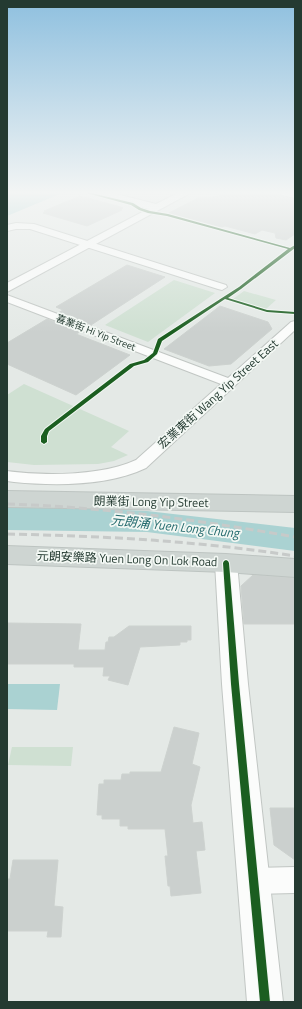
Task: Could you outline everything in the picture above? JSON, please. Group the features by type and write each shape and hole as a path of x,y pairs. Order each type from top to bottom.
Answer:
{"main road":[{"name":"朗業街 Long Yip Street","path":"7,499 295,504"},
{"name":"元朗安樂路 Yuen Long On Lok Road","path":"7,555 226,563 295,568"}],"street":[{"path":"67,238 222,287"},
{"path":"7,288 101,238"},
{"name":"喜業街 Hi Yip Street","path":"7,298 230,383"},
{"name":"宏業東街 Wang Yip Street East","path":"7,476 32,478 101,477 123,472 141,464 295,325"},
{"path":"226,563 235,684 265,1002"},
{"path":"254,881 295,880"}],"green space":[{"path":"174,280 215,293 148,342 105,325"},
{"path":"244,291 276,300 266,309 233,299"},
{"path":"24,384 129,431 111,447 128,455 114,461 98,464 34,465 7,462 7,395"},
{"path":"12,747 73,747 71,766 8,765"}],"water":[{"name":"元朗涌 Yuen Long Chung","path":"7,505 147,511 295,528 295,551 147,532 7,530"},
{"path":"7,684 60,684 57,710 7,709"}],"building":[{"path":"276,238 289,238 286,240"},
{"path":"127,265 165,277 91,325 58,313 63,310 56,307"},
{"path":"220,306 268,322 272,329 231,364 209,366 164,349"},
{"path":"47,319 80,332 76,334 130,355 76,395 7,364 7,343"},
{"path":"253,575 295,578 295,624 244,624 241,586"},
{"path":"7,623 81,624 78,650 105,650 106,642 108,642 109,637 114,637 129,626 191,626 191,640 187,640 187,642 180,642 180,645 140,647 128,685 108,680 110,676 103,676 104,667 74,667 74,664 7,664"},
{"path":"174,727 199,733 192,764 200,767 191,805 193,823 202,822 205,850 196,851 201,893 171,896 170,886 168,886 165,856 168,856 165,829 128,829 128,826 120,826 120,819 102,819 102,815 97,815 99,784 104,784 104,780 121,780 122,774 130,774 130,772 161,772"},
{"path":"270,808 295,808 295,860 274,845"},
{"path":"13,860 58,860 54,906 63,907 61,937 47,937 48,931 7,931 7,879 10,879"}],"railway":[{"path":"7,504 79,508 151,515 295,537"},
{"path":"7,534 151,540 295,556"}],"cycle path":[{"path":"251,238 291,249"},
{"path":"44,442 44,436 47,430 132,365 146,361 155,354 160,340 240,288 295,246"},
{"path":"225,298 267,311 295,313"},
{"path":"226,563 235,684 265,1002"}]}
